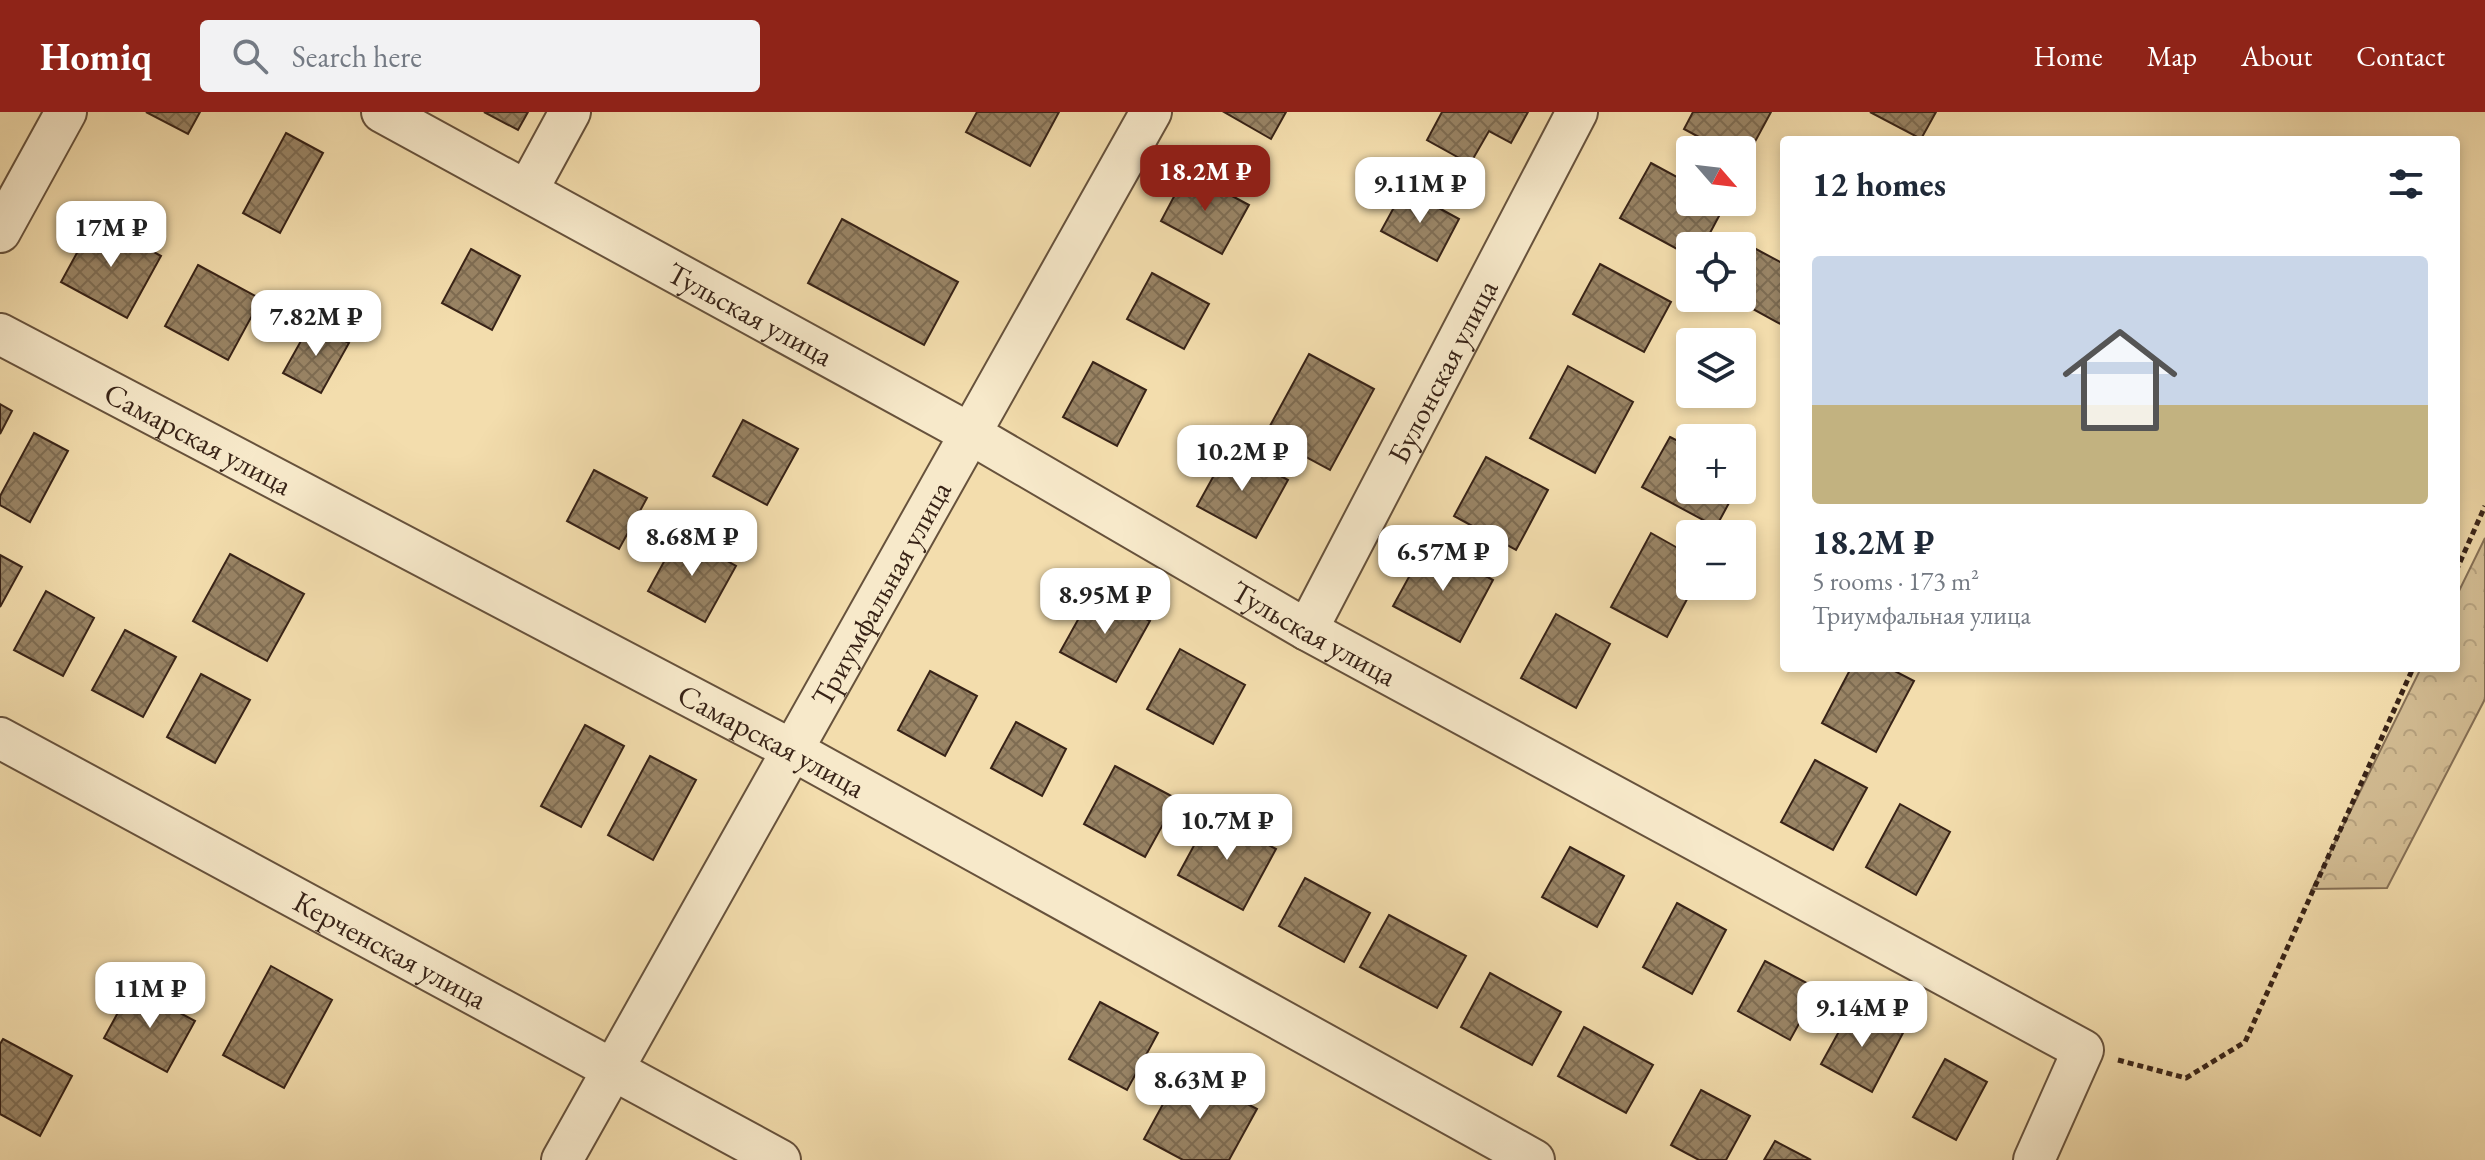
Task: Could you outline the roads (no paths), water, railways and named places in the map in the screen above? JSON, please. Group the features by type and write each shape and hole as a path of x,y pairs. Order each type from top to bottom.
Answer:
{"street":[{"path":"0,232 66,112"},
{"name":"Тульская улица","path":"382,112 969,433 1307,630 2083,1050 2034,1160"},
{"path":"527,191 570,112"},
{"name":"Триумфальная улица","path":"562,1160 1151,112"},
{"name":"Булонская улица","path":"1307,630 1577,112"},
{"name":"Самарская улица","path":"0,334 792,750 1534,1160"},
{"name":"Керченская улица","path":"0,738 780,1160"}]}
